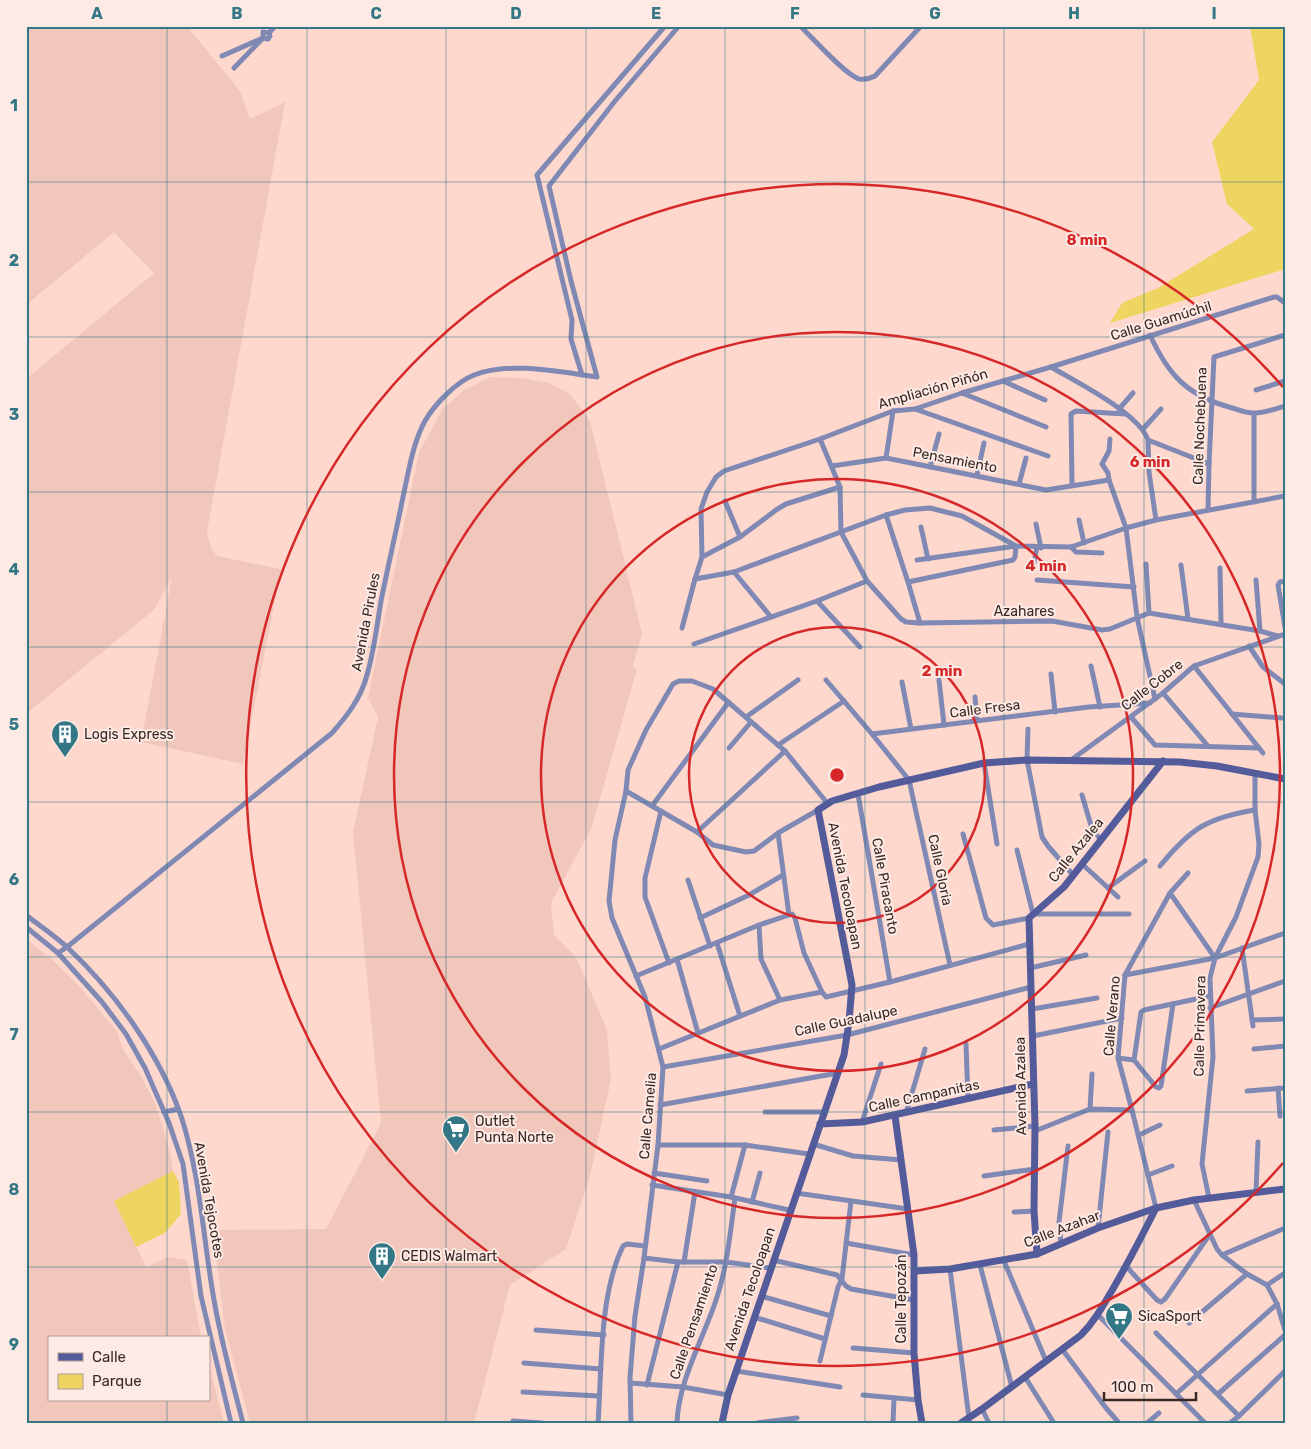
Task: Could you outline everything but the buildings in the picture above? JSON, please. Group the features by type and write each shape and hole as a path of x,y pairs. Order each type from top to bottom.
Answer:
{"street":[{"path":"222,56 262,38 268,39 270,36 269,32 275,26"},
{"path":"582,375 571,339 572,320 537,175 665,26"},
{"path":"564,283 571,281 548,186 615,101 679,26"},
{"path":"800,26 849,73 861,79 868,79 874,76 921,26"},
{"path":"234,68 262,38"},
{"name":"Avenida Pirules","path":"58,952 68,948 332,733 352,710 367,677 392,548 418,439 425,422 436,405 453,388 473,375 496,370 522,368 597,377 571,281"},
{"name":"Calle Guamúchil","path":"1051,368 1150,335 1277,297 1285,303"},
{"name":"Calle Nochebuena","path":"1208,510 1208,464 1214,357 1285,334"},
{"path":"1150,335 1160,358 1176,378 1194,393 1211,402 1254,414 1285,406"},
{"path":"1051,368 1119,408 1143,429 1148,440 1149,472 1156,520"},
{"name":"Ampliación Piñón","path":"702,558 701,509 707,492 716,478 724,471 893,411 915,409 962,393 1051,368"},
{"path":"1002,381 1046,400"},
{"path":"1256,390 1285,381"},
{"path":"962,393 1046,427"},
{"path":"1119,408 1133,393"},
{"path":"915,409 1048,456"},
{"path":"1143,429 1161,409"},
{"path":"886,458 893,411"},
{"path":"1109,480 1072,484 1071,414 1076,411 1125,414"},
{"path":"1254,414 1254,502"},
{"path":"930,467 939,434"},
{"path":"821,438 840,487 841,532"},
{"path":"1110,439 1109,451 1102,463 1108,473 1126,528 1137,617 1155,699"},
{"path":"1148,440 1208,464"},
{"path":"977,475 984,444"},
{"name":"Pensamiento","path":"832,466 886,458 1046,490 1072,484"},
{"path":"1019,484 1026,458"},
{"path":"682,628 702,558 740,537 786,504 840,487"},
{"path":"917,560 1016,546 1071,547 1156,520 1285,496"},
{"path":"725,500 740,537"},
{"path":"695,579 734,572 886,515 917,508 946,511 962,516 1016,546"},
{"path":"886,515 920,623"},
{"path":"1079,520 1084,543"},
{"path":"1034,567 1039,547 1036,524"},
{"path":"921,527 928,559"},
{"name":"Azahares","path":"841,532 867,581 906,622 1052,621 1102,630 1110,629 1149,613 1222,624 1278,636"},
{"path":"908,582 1013,560 1016,546"},
{"path":"1071,547 1076,552 1102,553"},
{"path":"1146,564 1149,613"},
{"path":"1181,565 1188,619"},
{"path":"1220,568 1222,624"},
{"path":"734,572 771,617"},
{"path":"1037,580 1134,587"},
{"path":"1256,580 1260,631"},
{"path":"694,644 817,601 867,581"},
{"path":"1285,581 1280,582 1278,585 1285,627"},
{"path":"817,601 860,647"},
{"name":"Calle Cobre","path":"1070,761 1164,693 1194,666 1285,634"},
{"path":"1249,646 1264,667 1285,684"},
{"path":"1091,666 1100,707"},
{"path":"1194,666 1263,754"},
{"path":"1051,674 1055,712"},
{"path":"746,717 798,680"},
{"path":"826,680 909,780"},
{"path":"939,680 944,725"},
{"name":"Calle Camelia","path":"631,1423 630,1383 634,1316 644,1258 658,1145 663,1067 645,997 612,918 609,901 615,840 626,791 628,770 632,759 673,684 679,681 692,681 713,689 728,703"},
{"path":"902,682 911,729"},
{"path":"1164,693 1208,746"},
{"path":"975,697 977,721"},
{"path":"778,745 844,701"},
{"path":"652,806 728,703 784,751 828,804"},
{"name":"Calle Fresa","path":"872,734 1055,712 1150,703"},
{"path":"1232,714 1282,718"},
{"path":"1131,717 1154,745 1258,748"},
{"path":"729,748 751,722"},
{"path":"1028,729 1027,760 1042,837 1073,875"},
{"path":"696,832 784,751"},
{"name":"Avenida Tecoloapan","path":"722,1423 728,1395 770,1268 844,1055 852,985 818,810 828,804 858,794 909,780 984,763 1027,760 1163,762 1217,766 1285,779"},
{"name":"Calle Azalea","path":"963,834 989,923 993,926 1031,916 1064,887 1163,762"},
{"path":"984,763 998,844"},
{"name":"Calle Primavera","path":"1208,1198 1202,1164 1213,1057 1210,978 1215,958 1236,917 1258,857 1255,773"},
{"name":"Calle Gloria","path":"909,780 950,965"},
{"path":"626,791 696,832 714,845 751,852 778,833 818,810"},
{"name":"Calle Piracanto","path":"858,794 890,982"},
{"path":"1082,795 1092,830 1101,840"},
{"path":"660,810 645,878 645,897 669,963"},
{"path":"1160,866 1178,845 1200,826 1229,814 1255,810"},
{"path":"778,833 789,915"},
{"path":"1017,850 1031,916 1129,914"},
{"path":"1108,888 1144,861"},
{"path":"1082,864 1118,897"},
{"name":"Calle Verano","path":"1156,1208 1118,1058 1125,975 1170,893 1188,873"},
{"path":"700,918 784,875"},
{"path":"688,880 710,946"},
{"path":"1170,893 1215,958"},
{"path":"636,976 759,925 792,914 795,918 804,953 826,997 890,982 1029,944"},
{"name":"Avenida Tejocotes","path":"26,915 68,948 129,1018 159,1067 178,1109 194,1165 218,1324 243,1423"},
{"name":"Avenida Azalea","path":"1031,916 1029,944 1035,1129 1034,1211 1037,1254"},
{"path":"759,925 761,959 780,1000"},
{"name":"Avenida Tejocotes","path":"26,927 58,952 102,1002 126,1034 145,1068 164,1112 183,1164 201,1296 231,1423"},
{"path":"1125,975 1215,958 1285,932"},
{"path":"717,943 740,1016"},
{"path":"1242,948 1253,1026"},
{"path":"1030,968 1086,956"},
{"path":"677,959 698,1033"},
{"path":"1210,1008 1285,981"},
{"name":"Calle Guadalupe","path":"663,1067 847,1035 1031,987"},
{"path":"659,1049 780,1000 822,992"},
{"path":"1134,1060 1141,1012 1210,996"},
{"path":"1032,1009 1097,998"},
{"path":"1118,1058 1134,1060 1156,1087 1159,1088 1161,1086 1173,1004"},
{"path":"1032,1036 1122,1018"},
{"path":"1252,1020 1285,1019"},
{"path":"966,1044 968,1099"},
{"path":"1254,1048 1285,1046"},
{"path":"906,1113 925,1049"},
{"path":"862,1122 881,1064"},
{"path":"660,1105 838,1073"},
{"path":"1090,1109 1092,1074"},
{"name":"Calle Campanitas","path":"820,1124 862,1122 894,1116 1033,1084"},
{"path":"1247,1091 1282,1088 1280,1116"},
{"path":"164,1112 178,1109"},
{"path":"994,1130 1035,1129 1090,1109 1132,1110"},
{"path":"765,1112 824,1112"},
{"name":"Calle Tepozán","path":"894,1116 914,1255 914,1353 922,1423"},
{"path":"1138,1135 1160,1125"},
{"path":"1098,1228 1108,1132"},
{"path":"1256,1192 1258,1142"},
{"path":"813,1144 853,1156 901,1160"},
{"path":"658,1145 745,1145 809,1154"},
{"name":"Calle Pensamiento","path":"677,1423 677,1408 683,1388 715,1301 726,1262 733,1198 745,1145"},
{"path":"1061,1244 1059,1222 1068,1146"},
{"path":"1148,1175 1172,1166"},
{"path":"984,1176 1035,1169"},
{"path":"752,1202 760,1173"},
{"path":"654,1174 707,1181"},
{"path":"652,1185 733,1198 790,1210"},
{"name":"Calle Azahar","path":"915,1271 980,1265 1037,1254 1098,1228 1156,1208 1194,1200 1285,1189"},
{"path":"647,1384 681,1262 695,1192"},
{"path":"796,1193 908,1209"},
{"path":"1194,1200 1222,1255 1247,1274 1267,1285 1277,1304 1284,1327"},
{"path":"820,1361 838,1287 842,1279 852,1201"},
{"path":"960,1423 1081,1336 1098,1315 1156,1208"},
{"path":"1014,1212 1034,1211"},
{"path":"1222,1255 1285,1228"},
{"path":"1126,1266 1156,1300 1161,1302 1210,1234"},
{"path":"846,1243 914,1255"},
{"path":"598,1423 610,1280 624,1246 627,1244 645,1246"},
{"path":"644,1258 681,1262 726,1262 770,1268"},
{"path":"773,1260 838,1274 846,1286 851,1289 914,1300"},
{"path":"1004,1261 1046,1361"},
{"path":"980,1265 1012,1387"},
{"path":"950,1269 969,1418"},
{"path":"1267,1285 1285,1273"},
{"path":"1189,1323 1247,1274"},
{"path":"761,1296 831,1316"},
{"path":"1176,1394 1277,1304"},
{"path":"1098,1315 1204,1423"},
{"path":"754,1317 825,1339"},
{"path":"536,1330 604,1335"},
{"path":"1156,1333 1239,1416"},
{"path":"1218,1394 1285,1335"},
{"path":"853,1348 914,1353"},
{"path":"1062,1350 1119,1423"},
{"path":"524,1363 602,1369"},
{"path":"736,1371 840,1387"},
{"path":"1230,1423 1285,1371"},
{"path":"1025,1377 1054,1423"},
{"path":"630,1383 728,1395"},
{"path":"523,1392 600,1396"},
{"path":"863,1395 918,1400"},
{"path":"893,1423 894,1398"},
{"path":"982,1409 990,1423"},
{"path":"1147,1423 1159,1413"},
{"path":"757,1423 797,1418"},
{"path":"513,1421 542,1423"}],"shaded area":[{"path":"26,26 187,26 240,91 250,119 285,102 207,532 211,548 217,556 281,569 243,764 141,742 172,577 154,610 26,714 26,379 154,273 114,232 26,305"},
{"path":"491,377 521,378 549,383 570,394 590,421 642,633 633,666 637,669 592,827 551,903 554,935 576,957 607,1030 611,1079 590,1176 566,1249 510,1285 474,1423 250,1423 225,1329 213,1230 326,1229 381,1123 353,832 378,717 368,698 419,452 442,410 464,390"},
{"path":"26,939 54,961 80,987 118,1033 122,1048 142,1078 156,1105 171,1156 173,1171 114,1201 146,1267 168,1257 187,1260 201,1336 48,1336 48,1402 210,1402 210,1369 224,1423 26,1423"}],"green space":[{"path":"1250,26 1285,26 1285,269 1110,323 1122,303 1158,288 1254,229 1227,204 1212,142 1259,80"},
{"path":"173,1171 179,1182 181,1214 165,1233 136,1247 114,1201"}],"place":[{"name":"Logis Express","path":"65,758"},
{"name":"Outlet Punta Norte","path":"456,1153"},
{"name":"CEDIS Walmart","path":"382,1280"},
{"name":"SicaSport","path":"1119,1340"}]}
